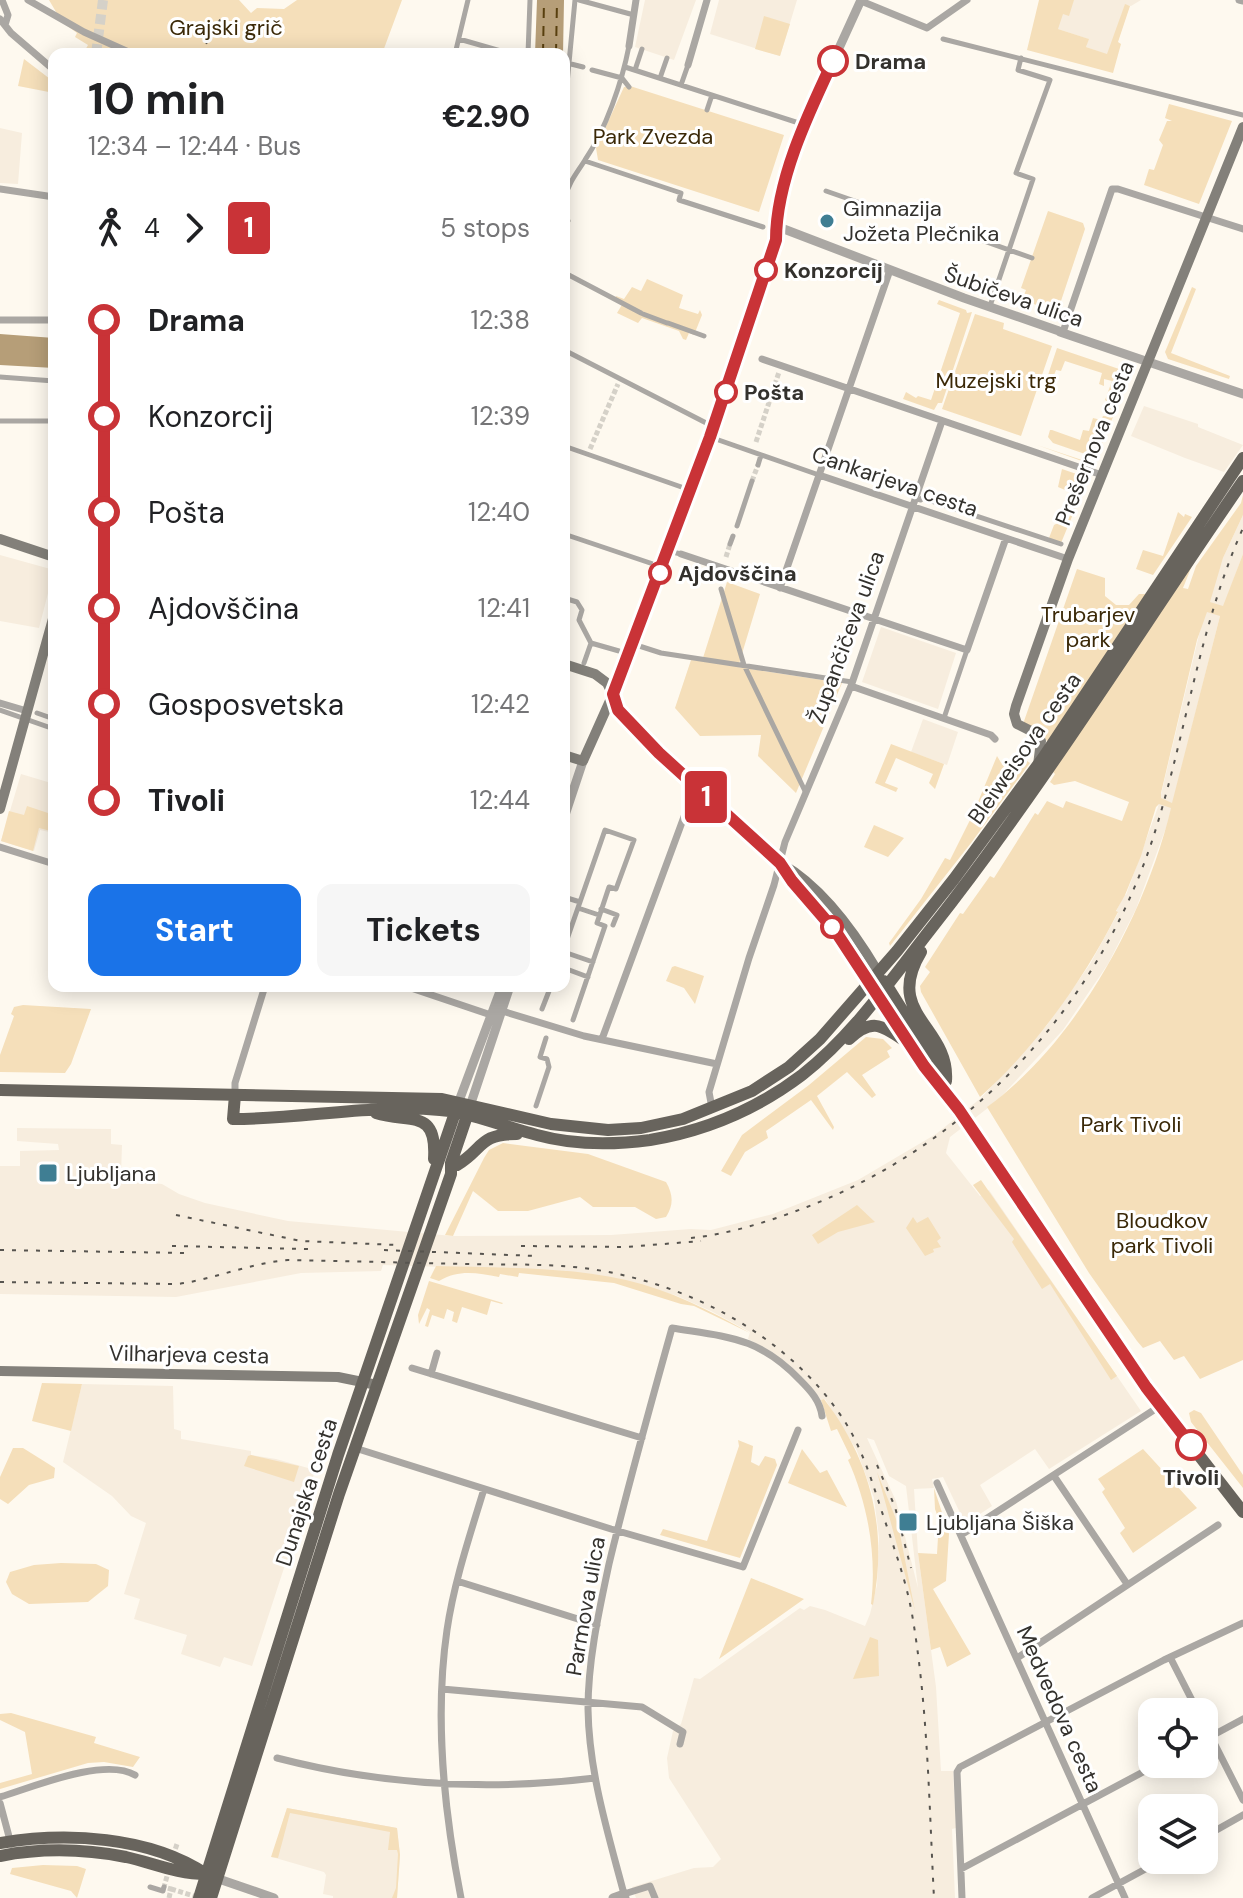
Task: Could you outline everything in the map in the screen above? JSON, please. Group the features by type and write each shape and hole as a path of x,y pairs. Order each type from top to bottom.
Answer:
{"main road":[{"name":"Prešernova cesta","path":"1044,762 1040,739 1017,724 1015,711 1068,559 1243,127"},
{"name":"Bleiweisova cesta","path":"832,1047 882,990 989,853 1044,762 1156,598 1243,458"},
{"name":"Bleiweisova cesta","path":"1166,582 1243,481"},
{"path":"0,539 48,555"},
{"path":"0,809 30,715 48,640"},
{"path":"570,666 595,674 607,683 618,710 695,787 780,863 874,977 946,1081 959,1110"},
{"path":"570,757 583,761 613,694"},
{"name":"Bleiweisova cesta","path":"463,1108 551,1124 608,1130 661,1124 752,1091 797,1060 830,1028 954,879 1044,762"},
{"path":"940,918 913,966 908,985 918,1014 942,1054 946,1081"},
{"path":"882,990 910,1044 959,1110 1160,1406 1243,1512"},
{"path":"0,1090 235,1095 463,1108 510,1128 540,1136 575,1142 622,1143 700,1128 723,1120 773,1095 809,1069 832,1047 845,1043 860,1030 873,1025 888,1029 910,1044"},
{"path":"235,1095 233,1119 463,1108"},
{"name":"Dunajska cesta","path":"199,1898 211,1876 355,1448 454,1169 451,1163 463,1108"},
{"name":"Dunajska cesta","path":"211,1898 211,1876 363,1381 433,1176 463,1108"},
{"path":"369,1111 393,1118 414,1119 429,1127 435,1140 433,1176"},
{"path":"454,1169 467,1147 478,1137 490,1131 510,1128"},
{"path":"454,1169 480,1143 495,1136 540,1136"},
{"name":"Vilharjeva cesta","path":"0,1371 338,1377 377,1385"},
{"path":"6,1848 60,1838 110,1842 188,1863 211,1876"}],"street":[{"path":"2,0 8,15 2,22 48,64"},
{"path":"28,0 92,37 119,48"},
{"path":"457,48 468,0"},
{"path":"528,48 530,0"},
{"path":"570,71 577,0 596,2 634,15"},
{"path":"570,184 575,172 585,161 622,78 636,0"},
{"path":"681,85 707,0"},
{"path":"625,67 805,125 861,1 929,27 967,0"},
{"path":"459,39 490,48"},
{"path":"943,39 1243,115"},
{"path":"635,70 642,49"},
{"path":"660,78 667,58"},
{"path":"989,307 1033,179 1016,173 1050,80 1018,70 1021,58"},
{"path":"571,64 583,67"},
{"path":"592,70 622,78 629,87"},
{"path":"707,110 712,95"},
{"name":"Šubičeva ulica","path":"805,125 776,215 776,226 989,307 1243,394"},
{"path":"585,161 681,193 679,200 763,227"},
{"path":"0,189 48,196"},
{"path":"1061,332 1111,190 1118,189 1207,215 1243,229"},
{"path":"826,191 892,214"},
{"path":"953,230 1032,258"},
{"path":"780,588 890,270"},
{"path":"570,276 642,313 704,336"},
{"path":"0,320 48,320"},
{"path":"570,353 619,382 714,427"},
{"path":"762,359 780,369 849,388 1102,475"},
{"path":"0,377 48,381"},
{"path":"0,421 48,421"},
{"name":"Župančičeva ulica","path":"712,1108 709,1092 787,835 852,684 942,421"},
{"name":"Cankarjeva cesta","path":"710,437 819,475 913,502 1068,559"},
{"path":"752,452 756,442"},
{"path":"570,447 690,490"},
{"path":"758,465 761,455"},
{"path":"737,526 752,481"},
{"name":"Cankarjeva cesta","path":"913,502 922,498 1061,544"},
{"path":"570,536 662,567"},
{"path":"730,544 733,536"},
{"path":"943,719 1006,538"},
{"path":"668,551 967,650"},
{"path":"722,568 726,557"},
{"path":"721,589 744,665 805,791"},
{"path":"570,600 577,602 582,610 579,620 591,643 619,651"},
{"path":"584,663 591,643"},
{"path":"633,644 661,653 852,684 995,739"},
{"path":"0,703 48,726"},
{"path":"0,710 48,718"},
{"path":"570,800 583,761"},
{"path":"602,1039 695,787"},
{"path":"570,932 605,830 634,840 616,889 609,887 600,912 597,923 605,926 573,1020"},
{"path":"0,847 48,862"},
{"path":"570,900 617,915 613,925"},
{"path":"570,952 593,962"},
{"path":"570,970 588,977"},
{"path":"235,1095 235,1083 263,992"},
{"path":"424,992 498,1015 717,1064"},
{"path":"498,1015 501,992"},
{"path":"463,1108 508,992"},
{"path":"542,1009 549,992"},
{"path":"536,1106 549,1067 547,1059 540,1057 546,1038"},
{"name":"Parmova ulica","path":"625,1896 595,1778 588,1700 597,1625 617,1530 672,1328 753,1343 762,1348 786,1365 811,1391 822,1416"},
{"path":"431,1374 437,1353"},
{"path":"412,1368 642,1438"},
{"path":"961,1535 1160,1406"},
{"path":"355,1448 743,1567 798,1430"},
{"path":"1054,1476 1127,1584"},
{"name":"Medvedova cesta","path":"937,1483 1125,1898"},
{"path":"461,1898 445,1783 442,1689 447,1628 457,1581 484,1489"},
{"path":"1017,1658 1218,1525"},
{"path":"457,1581 597,1625"},
{"path":"962,1898 957,1772 960,1767 1170,1657 1243,1623"},
{"path":"1170,1657 1191,1698"},
{"path":"442,1689 642,1707 683,1732 680,1744"},
{"path":"1218,1732 1243,1719"},
{"path":"1218,1757 1243,1800"},
{"path":"277,1758 359,1775 445,1783 516,1785 595,1778"},
{"path":"0,1797 104,1769 122,1770 135,1775"},
{"path":"961,1869 1138,1775"},
{"path":"0,1803 6,1848"},
{"path":"1218,1829 1243,1815"},
{"path":"1092,1898 1138,1873"},
{"path":"211,1876 274,1898"},
{"path":"613,1898 650,1886 655,1898"},
{"path":"150,1887 163,1891 164,1887"}],"shaded area":[{"path":"537,0 564,0 563,48 535,48"},
{"path":"645,0 696,0 674,60 635,47"},
{"path":"719,0 797,0 780,56 710,34"},
{"path":"1047,0 1141,0 1131,6 1125,5 1108,55 1086,47 1088,39 1058,29"},
{"path":"0,128 22,133 18,184 0,183"},
{"path":"0,334 48,338 48,368 0,365"},
{"path":"1144,406 1198,424 1198,427 1243,445 1224,472 1185,458 1131,436"},
{"path":"1243,515 1243,554 1220,616 1167,825 1136,909 1108,964 1063,1030 997,1101 950,1137 946,1153 980,1196 989,1190 1141,1411 1049,1469 1035,1449 980,1485 992,1506 971,1520 967,1521 961,1515 943,1477 932,1479 934,1488 914,1489 918,1553 936,1687 941,1771 953,1771 955,1898 636,1898 632,1887 694,1868 713,1867 721,1859 669,1778 667,1758 673,1731 681,1724 694,1678 700,1679 800,1608 804,1610 810,1606 825,1610 865,1626 870,1614 877,1585 879,1537 874,1498 857,1451 825,1399 821,1400 802,1377 772,1352 748,1339 750,1332 711,1311 675,1295 565,1271 383,1265 381,1271 301,1273 176,1297 0,1294 0,1166 20,1166 20,1151 59,1150 58,1144 17,1141 17,1128 111,1129 111,1144 122,1145 121,1174 127,1175 128,1181 162,1184 205,1203 288,1221 453,1236 611,1235 711,1230 773,1214 858,1180 936,1134 981,1098 1047,1025 1090,964 1126,895 1158,807 1204,614 1223,558","holes":["867,1438 874,1440 889,1476 906,1486 918,1588 896,1501"]},
{"path":"0,555 48,568 48,593 39,628 0,621"},
{"path":"881,627 956,653 938,709 862,682"},
{"path":"923,719 958,732 947,765 911,752"},
{"path":"21,774 48,782 48,832 40,830 34,851 1,841"},
{"path":"82,1384 173,1386 174,1429 181,1431 181,1439 251,1451 251,1455 315,1470 289,1560 252,1666 224,1657 220,1667 181,1654 187,1635 134,1619 140,1599 124,1594 146,1523 131,1516 112,1496 63,1462"},
{"path":"287,1808 397,1828 400,1855 397,1898 333,1898 323,1894 324,1872 272,1857"}],"green space":[{"name":"Grajski grič","path":"49,0 239,0 251,13 257,8 284,9 297,0 402,0 384,48 86,48 88,45 75,37 77,33 62,22"},
{"path":"1039,0 1074,0 1069,16 1063,14 1058,29 1089,39 1086,47 1107,54 1125,4 1130,6 1118,42 1121,44 1113,73 1027,50"},
{"path":"764,16 790,24 780,56 755,49"},
{"path":"24,59 48,77 48,92 18,86"},
{"name":"Park Zvezda","path":"630,86 784,135 759,212 598,160 596,148 624,87"},
{"path":"1169,104 1232,121 1199,204 1144,185 1149,169 1154,170 1163,145 1159,140 1167,121 1172,121 1165,118"},
{"path":"1048,211 1083,223 1085,229 1060,304 1054,302 1051,310 1022,300 1026,290 1021,288"},
{"path":"647,279 683,295 679,308 698,314 700,310 702,315 694,335 689,333 686,340 679,331 642,318 638,323 617,313 623,303 616,296 624,299 632,287 641,291"},
{"path":"1192,287 1196,289 1171,353 1230,376 1229,379 1168,359 1165,352"},
{"path":"939,300 967,313 972,312 942,403 938,403 934,410 903,399 906,392 916,398 931,400 960,313 937,304"},
{"name":"Muzejski trg","path":"975,314 1004,323 1003,329 1052,346 1021,436 942,409"},
{"path":"1057,348 1122,370 1130,376 1115,413 1106,407 1108,402 1105,400 1112,381 1104,379 1104,386 1099,384 1102,373 1065,361 1061,371 1056,370 1050,385 1045,384"},
{"path":"1103,416 1113,417 1093,465 1037,445 1091,463 1100,439 1095,438 1088,455 1053,443 1048,437 1052,430 1080,440 1083,430 1089,431 1093,418 1101,420"},
{"path":"1062,469 1088,478 1061,543 1049,538 1054,525 1067,522 1073,509 1067,506 1072,493 1058,487"},
{"name":"Park Tivoli","path":"1243,495 1243,515 1223,558 1210,602 1223,606 1243,554 1243,1360 1200,1379 1184,1356 1174,1360 1160,1341 1143,1348 1137,1341 1089,1273 987,1107 1050,1048 1103,973 1144,890 1171,808 1159,804 1156,807 1141,856 1118,912 1074,988 1039,1035 980,1097 920,986 930,972 925,967 960,913 963,914 990,876 994,878 1035,813 1038,815 1047,801 1063,808 1066,801 1122,821 1129,802 1075,781 1054,785 1050,782 1055,774 1053,772 1193,563 1183,588 1188,589 1196,566 1241,503","holes":["1207,612 1220,616 1172,803 1161,798 1161,793 1197,640"]},
{"path":"1178,512 1184,517 1185,514 1192,517 1153,575 1136,569 1143,550 1163,556"},
{"name":"Trubarjev park","path":"1077,569 1105,578 1105,596 1116,605 1129,605 1139,594 1146,594 1048,742 1038,731 1023,724"},
{"path":"727,582 760,594 738,667 842,683 796,793 758,756 761,735 700,736 675,708 691,660 702,661"},
{"path":"891,744 944,764 935,789 929,783 933,774 896,758 885,783 898,788 896,792 875,783"},
{"path":"997,756 1010,771 1018,771 1027,761 1030,763 890,946 889,943 921,899 945,858 950,860"},
{"path":"27,806 48,813 48,830 39,828 33,851 1,841 9,811 24,815"},
{"path":"874,825 904,838 888,857 864,847"},
{"path":"675,966 704,976 695,1004 684,988 666,981"},
{"path":"14,1007 91,1009 65,1073 0,1072 0,1055 14,1016 11,1014"},
{"path":"866,1037 883,1039 892,1048 887,1051 890,1057 862,1075 876,1095 872,1098 847,1072 817,1096 833,1130 811,1100 766,1131 768,1138 745,1152 731,1176 721,1171 742,1135"},
{"path":"503,1143 588,1154 666,1182 671,1195 670,1208 666,1217 656,1219 635,1207 593,1207 580,1197 528,1211 498,1211 473,1191 453,1236 445,1235 489,1150"},
{"path":"981,1180 1117,1376 1111,1380 1050,1284 1042,1289 1012,1242 1014,1239 973,1185"},
{"path":"857,1205 875,1222 838,1232 818,1244 812,1235"},
{"path":"913,1217 917,1223 928,1217 941,1238 937,1241 941,1247 925,1256 906,1228"},
{"path":"436,1266 555,1270 603,1275 658,1289 690,1302 750,1333 694,1306 614,1283 519,1273 518,1277 500,1274 499,1277 461,1273 439,1281 430,1278"},
{"path":"429,1281 503,1303 491,1301 487,1315 462,1307 457,1323 452,1321 454,1312 447,1309 444,1319 432,1315 428,1327 425,1326 430,1310 427,1308 419,1324 418,1315"},
{"path":"42,1383 82,1384 71,1431 32,1421"},
{"path":"824,1399 854,1446 872,1496 878,1549 873,1605 872,1549 866,1512 848,1460 851,1458 837,1429 831,1431 821,1400"},
{"path":"1194,1410 1201,1413 1243,1475 1243,1488 1191,1422 1189,1413"},
{"path":"738,1440 753,1446 751,1462 759,1466 765,1456 775,1459 777,1465 740,1558 660,1535 663,1529 707,1541 739,1446"},
{"path":"13,1448 23,1448 55,1468 54,1478 29,1485 8,1504 0,1499 0,1477"},
{"path":"802,1449 820,1473 827,1470 847,1507 788,1483"},
{"path":"1143,1449 1197,1508 1133,1553 1120,1533 1125,1528 1102,1492 1105,1489 1098,1479"},
{"path":"251,1455 299,1466 294,1482 244,1466"},
{"path":"877,1472 898,1524 915,1611"},
{"path":"934,1488 949,1534 946,1581 933,1589 971,1654 947,1667 940,1647 931,1650 918,1553 937,1554 939,1520"},
{"path":"96,1564 109,1570 108,1586 88,1602 29,1604 12,1594 6,1582 10,1572 34,1565"},
{"path":"751,1578 804,1599 719,1659"},
{"path":"870,1637 878,1640 879,1676 853,1679"},
{"path":"11,1713 96,1737 94,1743 140,1757 133,1767 104,1762 88,1763 0,1789 0,1783 32,1774 25,1732 0,1720 0,1714"},
{"path":"287,1808 397,1828 400,1855 397,1898 392,1898 396,1888 398,1854 397,1850 388,1850 390,1832 290,1813 278,1858 271,1857"},
{"path":"43,1865 86,1869 77,1898 71,1891 10,1874 12,1868"}],"ferry route":[{"path":"543,48 544,0"},
{"path":"556,48 557,0"}],"tunnel":[{"path":"97,48 103,0"},
{"path":"756,442 779,372"},
{"path":"590,449 618,384"},
{"path":"752,481 758,465"},
{"path":"726,557 730,544"},
{"path":"173,1856 177,1844"},
{"path":"169,1869 164,1887 171,1889 169,1898"},
{"path":"171,1889 197,1897"}],"railway":[{"path":"204,48 224,13"},
{"path":"691,1238 779,1217 867,1180 922,1146 974,1107 1020,1062 1062,1013 1098,959 1128,902 1152,841 1203,644 1243,528"},
{"path":"176,1215 301,1241 397,1245"},
{"path":"521,1246 626,1247 701,1241"},
{"path":"172,1246 308,1249"},
{"path":"0,1250 184,1253"},
{"path":"384,1250 536,1256"},
{"path":"0,1282 178,1284 288,1260 553,1266 586,1268 639,1279 674,1290 741,1323 772,1344 825,1395 847,1425 872,1481 912,1614 927,1756 934,1898"},
{"path":"877,1465 895,1507 911,1568"}],"bus line":[{"name":"1","path":"833,61 800,136 776,215 776,240 720,410 613,694 618,710 659,753 780,863 836,932 924,1066 959,1110 1146,1387 1191,1445"}],"place":[{"name":"Drama","path":"833,61"},
{"name":"Gimnazija Jožeta Plečnika","path":"827,221"},
{"name":"Konzorcij","path":"766,270"},
{"name":"Pošta","path":"726,392"},
{"name":"Ajdovščina","path":"660,573"},
{"name":"Ljubljana","path":"48,1173"},
{"name":"Tivoli","path":"1191,1445"},
{"name":"Ljubljana Šiška","path":"908,1522"}],"park label":[{"name":"Bloudkov park Tivoli","path":"1162,1232"}]}
